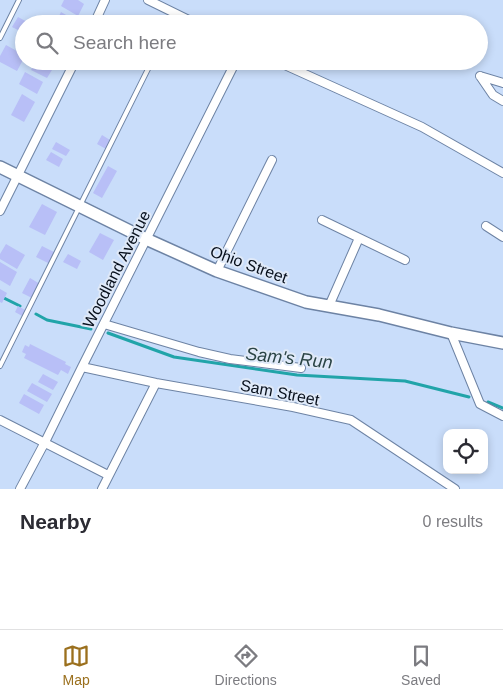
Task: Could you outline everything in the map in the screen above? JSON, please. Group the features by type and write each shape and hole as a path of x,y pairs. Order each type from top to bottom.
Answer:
{"main road":[{"name":"Ohio Street","path":"0,167 146,239 217,271 306,302 380,315 451,333 503,343"}],"street":[{"path":"98,15 105,0"},
{"path":"148,0 176,14"},
{"path":"0,211 71,70"},
{"name":"Woodland Avenue","path":"20,489 231,70"},
{"path":"296,70 422,127 503,173"},
{"path":"503,82 480,76 493,95 503,101"},
{"path":"217,271 272,160"},
{"path":"322,220 405,260"},
{"path":"486,226 503,236"},
{"path":"329,306 359,238"},
{"path":"104,324 199,352 300,368"},
{"path":"451,333 480,404 503,416"},
{"name":"Sam Street","path":"82,367 156,383 293,407 351,420 455,489"},
{"path":"102,489 156,383"},
{"path":"0,420 108,475"}],"lane":[{"path":"0,38 19,0"},
{"path":"0,366 148,70"}],"building":[{"path":"64,0 78,0 84,4 78,15 61,6"},
{"path":"6,45 15,50 15,70 0,62 0,56"},
{"path":"31,70 52,70 47,78"},
{"path":"25,72 43,82 37,94 19,84"},
{"path":"22,94 35,102 24,122 11,115"},
{"path":"102,135 110,140 106,149 97,144"},
{"path":"56,142 70,150 66,156 52,149"},
{"path":"51,152 63,159 59,167 46,160"},
{"path":"108,166 117,171 102,198 93,193"},
{"path":"42,204 57,212 45,235 29,227"},
{"path":"100,233 114,240 103,260 89,252"},
{"path":"6,244 25,255 17,269 0,259 0,254"},
{"path":"42,246 56,253 50,264 36,257"},
{"path":"68,254 81,261 77,269 63,262"},
{"path":"0,262 17,272 10,286 0,280"},
{"path":"30,278 40,284 32,298 22,293"},
{"path":"0,289 7,293 2,303 0,302"},
{"path":"18,306 27,311 24,317 15,312"},
{"path":"30,344 66,362 65,364 71,367 68,374 61,370 58,375 24,358 26,354 22,352 25,345 29,347"},
{"path":"43,374 58,382 53,390 38,382"},
{"path":"32,383 52,394 47,402 27,391"},
{"path":"24,394 44,405 39,414 19,403"}],"waterway":[{"name":"Sam's Run","path":"0,296 20,306"},
{"name":"Sam's Run","path":"36,314 47,320 91,329"},
{"name":"Sam's Run","path":"108,333 174,357 297,375 405,381 469,397"},
{"name":"Sam's Run","path":"488,402 503,408"}]}
